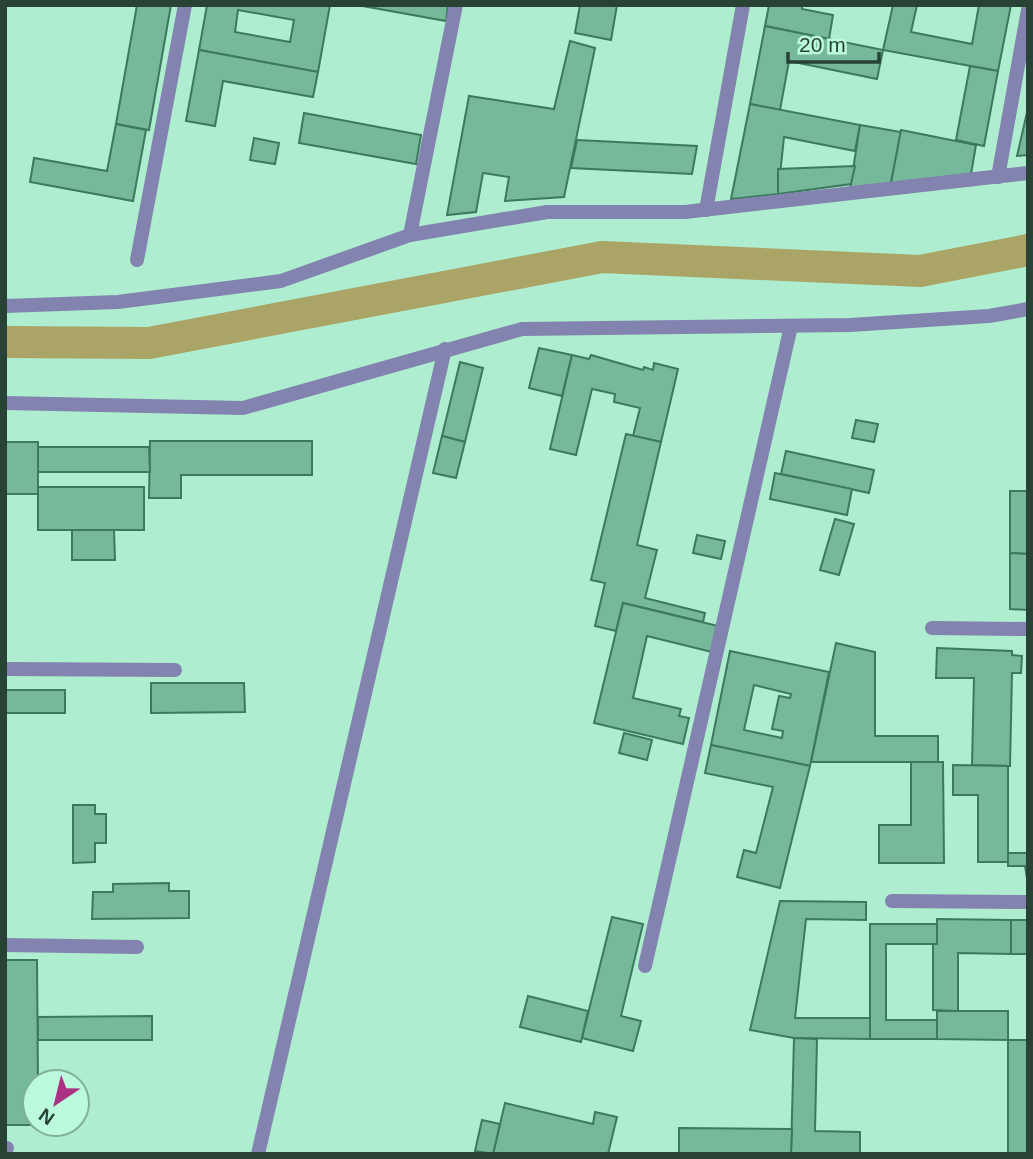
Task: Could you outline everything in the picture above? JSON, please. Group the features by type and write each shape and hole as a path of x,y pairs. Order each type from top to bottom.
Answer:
{"street":[{"path":"137,260 185,5"},
{"path":"410,235 456,5"},
{"path":"706,210 743,5"},
{"path":"998,177 1028,9"},
{"path":"5,306 118,302 281,281 410,235 547,212 706,210 1028,173"},
{"path":"5,403 243,408 522,329 791,326 989,316 1028,309"},
{"path":"645,966 791,326"},
{"path":"258,1154 445,349"},
{"path":"932,628 1028,629"},
{"path":"5,669 175,670"},
{"path":"892,901 1028,902"},
{"path":"5,945 137,947"}],"building":[{"path":"137,5 171,5 149,130 116,124"},
{"path":"207,5 330,5 318,72 199,50","holes":["238,10 294,20 290,42 235,32"]},
{"path":"357,5 448,5 446,21"},
{"path":"580,5 617,5 611,40 575,33"},
{"path":"769,5 802,5 802,9 833,15 829,39 765,26"},
{"path":"893,5 917,5 911,32 972,44 979,5 1011,5 998,71 883,50"},
{"path":"765,26 883,50 877,79 789,61 780,110 750,104"},
{"path":"570,41 595,48 564,197 505,201 509,177 483,173 476,212 447,215 469,96 554,109"},
{"path":"199,50 318,72 313,97 223,81 215,126 186,121"},
{"path":"970,66 998,71 984,146 956,140"},
{"path":"750,104 860,125 855,151 784,137 778,194 731,199"},
{"path":"1028,108 1028,155 1017,156"},
{"path":"304,113 421,135 416,164 299,143"},
{"path":"116,124 146,130 133,201 30,182 34,158 107,171"},
{"path":"860,125 901,132 891,183 850,189"},
{"path":"901,130 976,145 971,174 891,183"},
{"path":"254,138 279,143 275,164 250,160"},
{"path":"577,140 697,146 692,174 571,168"},
{"path":"855,166 851,184 778,194 778,169"},
{"path":"539,348 572,355 562,396 529,388"},
{"path":"572,355 589,359 591,355 643,370 644,367 653,370 654,363 678,369 661,442 633,436 640,408 614,402 615,394 592,389 576,455 550,449"},
{"path":"460,362 483,368 465,442 442,436"},
{"path":"856,420 878,424 874,442 852,438"},
{"path":"626,434 661,442 637,545 657,550 645,598 705,613 703,622 623,603 616,631 595,626 605,583 591,580"},
{"path":"442,436 465,442 456,478 433,473"},
{"path":"150,441 312,441 312,475 181,475 181,498 149,498"},
{"path":"5,442 38,442 38,494 5,494"},
{"path":"38,447 149,447 150,472 38,472"},
{"path":"786,451 874,470 869,493 781,474"},
{"path":"775,473 852,489 847,515 770,499"},
{"path":"38,487 144,487 144,530 38,530"},
{"path":"1010,491 1028,491 1028,554 1010,553"},
{"path":"835,519 854,524 839,575 820,570"},
{"path":"72,530 114,530 115,560 72,560"},
{"path":"697,535 725,541 721,559 693,553"},
{"path":"1010,553 1028,554 1028,610 1010,609"},
{"path":"623,603 718,626 712,652 647,636 633,698 681,709 679,716 689,718 683,744 594,723"},
{"path":"836,643 875,652 875,736 938,736 938,762 811,762"},
{"path":"937,648 1012,651 1012,655 1022,656 1021,673 1012,673 1010,766 972,765 974,678 936,678"},
{"path":"730,651 829,672 810,766 711,745","holes":["754,685 791,694 790,698 779,696 772,729 783,731 782,738 744,730"]},
{"path":"151,683 244,683 245,712 151,713"},
{"path":"5,690 65,690 65,713 5,713"},
{"path":"624,733 652,740 647,760 619,753"},
{"path":"711,745 810,766 780,888 737,877 744,850 756,853 773,787 705,773"},
{"path":"911,762 943,762 944,863 879,863 879,825 911,825"},
{"path":"953,765 1008,766 1008,862 978,862 978,795 953,795"},
{"path":"73,805 95,805 95,814 106,814 106,843 95,843 95,862 73,863"},
{"path":"1008,853 1028,853 1028,885 1025,866 1008,866"},
{"path":"169,883 169,891 189,891 189,918 92,919 93,892 113,892 113,884"},
{"path":"780,901 866,902 866,920 806,919 795,1018 870,1018 870,1039 794,1038 750,1030"},
{"path":"612,917 643,924 621,1016 641,1021 633,1051 582,1038"},
{"path":"937,919 1011,920 1011,954 958,953 958,1011 933,1010 933,944 937,944"},
{"path":"1011,920 1028,920 1028,954 1011,954"},
{"path":"870,924 937,924 937,944 886,944 886,1020 938,1020 937,1039 870,1039"},
{"path":"5,960 37,960 38,1068 21,1068 21,1125 5,1125"},
{"path":"528,996 588,1011 581,1042 520,1027"},
{"path":"937,1011 1008,1011 1008,1040 937,1039"},
{"path":"152,1016 152,1040 38,1040 38,1017"},
{"path":"794,1038 817,1039 815,1131 860,1132 860,1154 791,1154"},
{"path":"1008,1040 1028,1040 1027,1154 1008,1154"},
{"path":"505,1103 593,1124 595,1112 617,1117 608,1154 493,1154"},
{"path":"482,1120 500,1124 493,1154 475,1151"},
{"path":"679,1128 792,1129 791,1154 679,1154"}],"waterway":[{"path":"5,342 149,343 602,257 920,271 1028,250"}]}
